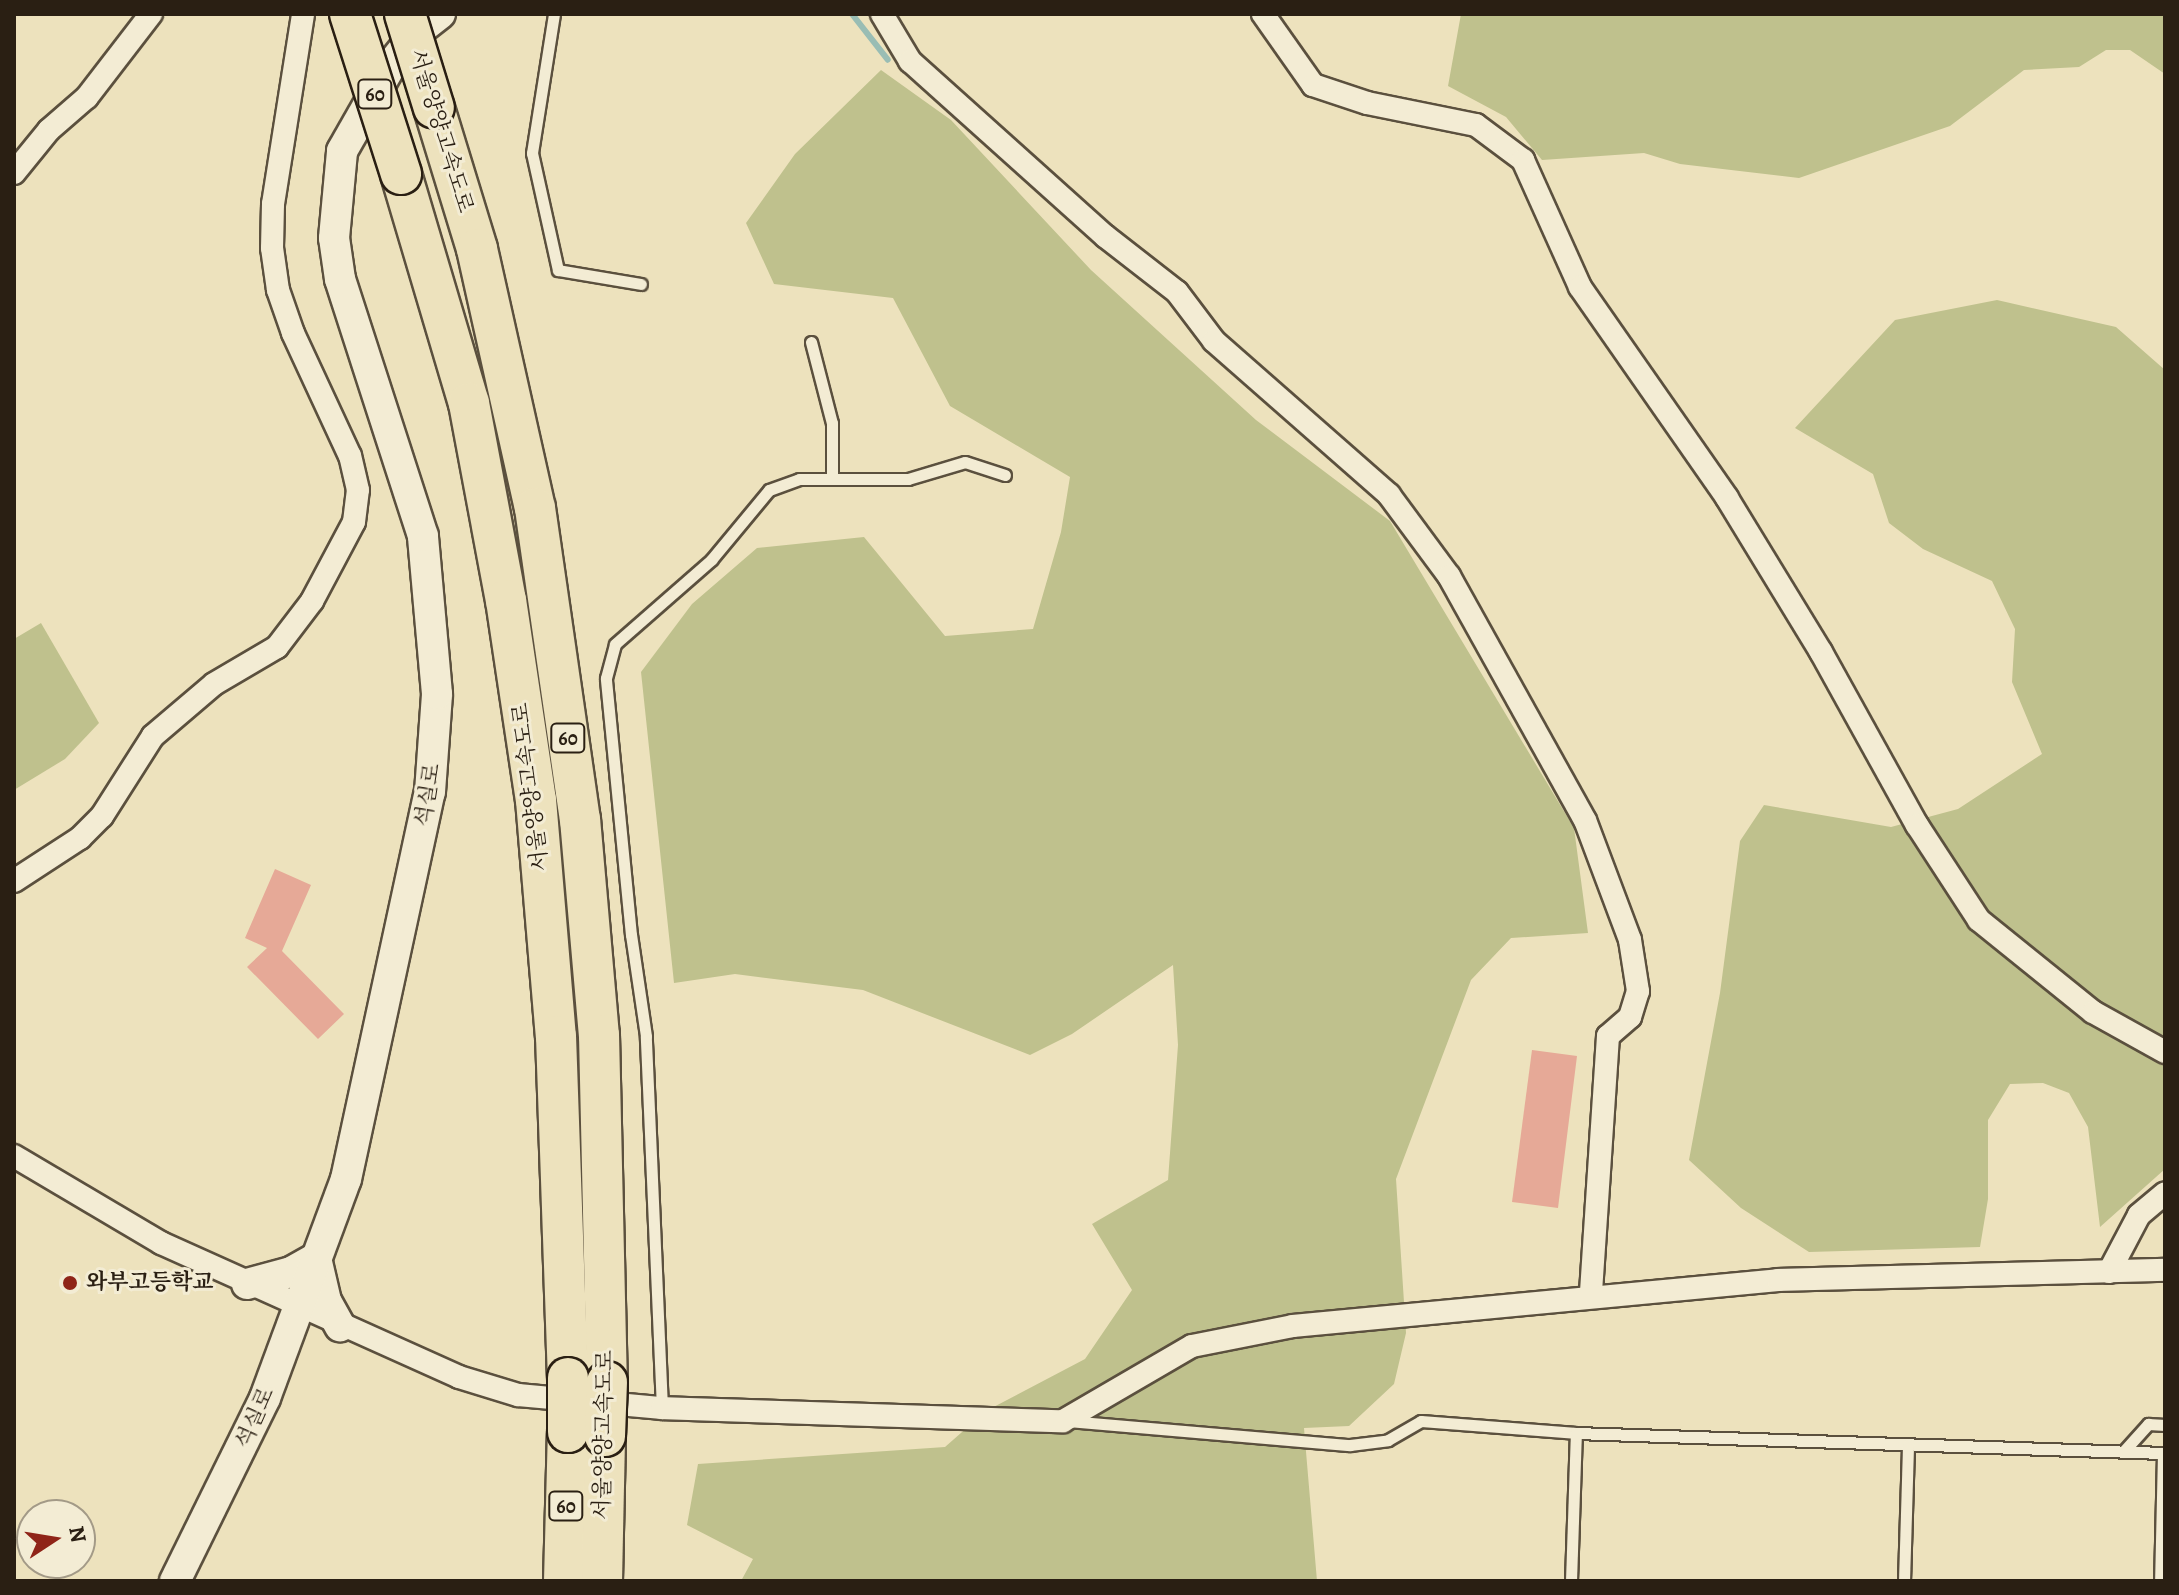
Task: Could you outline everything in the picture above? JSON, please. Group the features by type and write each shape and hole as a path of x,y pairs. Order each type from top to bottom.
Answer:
{"highway":[{"name":"서울양양고속도로","path":"352,14 469,403 506,600 536,800 588,1380"},
{"name":"서울양양고속도로","path":"405,14 477,249 535,508 580,819 599,1035 586,1434 564,1581"},
{"name":"서울양양고속도로","path":"586,1434 602,1581"}],"main road":[{"name":"석실로","path":"175,1581 265,1398 316,1258 356,1136 424,823 435,750 433,617 423,536 340,279 334,238 342,151 391,65 418,31 440,14"},
{"path":"247,1284 291,1272 316,1258 326,1301 340,1326"}],"street":[{"path":"14,173 49,130 87,97 151,14"},
{"path":"14,881 102,816 153,736 214,684 277,647 312,601 354,522 358,490 350,456 293,333 278,290 272,248 273,204 303,14"},
{"path":"352,14 376,58 391,65"},
{"path":"882,14 910,61 1105,236 1177,292 1214,341 1389,495 1449,576 1585,820 1630,940 1638,991 1630,1017 1608,1036 1591,1294"},
{"path":"1263,14 1313,85 1367,103 1476,125 1523,160 1580,287 1727,498 1821,652 1917,825 1979,920 2093,1012 2165,1052"},
{"path":"14,1156 161,1243 299,1309 459,1377 518,1395 662,1408 1063,1421 1192,1346 1293,1326 1591,1294 1778,1280 2165,1270"},
{"path":"2109,1272 2139,1215 2165,1193"}],"lane":[{"path":"554,14 532,153 558,270 641,284"},
{"path":"811,342 832,423 832,479"},
{"path":"662,1408 646,1036 606,678 615,644 711,560 769,490 799,479 908,479 965,462 1005,475"},
{"path":"1063,1421 1350,1445 1388,1440 1421,1421 1576,1433 2163,1453 2160,1581"},
{"path":"2123,1452 2148,1424 2165,1425"},
{"path":"1571,1581 1576,1433"},
{"path":"1904,1581 1908,1444"}],"green space":[{"path":"1461,14 2165,14 2165,74 2130,50 2106,50 2079,67 2024,70 1950,126 1799,178 1680,164 1644,153 1542,160 1506,117 1448,86"},
{"path":"881,70 951,120 1091,270 1256,420 1390,521 1574,828 1588,933 1511,938 1471,980 1396,1179 1406,1333 1394,1384 1349,1426 1304,1428 1317,1581 741,1581 753,1559 687,1525 698,1464 945,1447 986,1411 1085,1359 1132,1290 1092,1224 1168,1180 1178,1045 1173,965 1072,1034 1030,1055 863,990 735,974 674,983 641,672 692,604 757,548 864,537 945,636 1033,629 1061,532 1070,477 950,406 893,298 774,284 746,223 795,154"},
{"path":"1997,300 2116,327 2165,370 2165,1169 2100,1227 2088,1127 2069,1093 2043,1083 2010,1084 1988,1120 1988,1199 1980,1247 1809,1252 1741,1208 1689,1160 1720,993 1740,841 1764,805 1891,827 1958,809 2042,754 2012,682 2015,629 1992,581 1923,549 1889,523 1873,474 1795,428 1895,320"},
{"path":"41,623 99,723 65,759 14,790 14,639"}],"building":[{"path":"275,869 311,885 282,951 344,1014 318,1039 247,967 267,948 245,938"},
{"path":"1532,1050 1577,1056 1558,1208 1512,1202"}],"waterway":[{"path":"852,14 888,60"}],"place":[{"name":"와부고등학교","path":"70,1283"}]}
